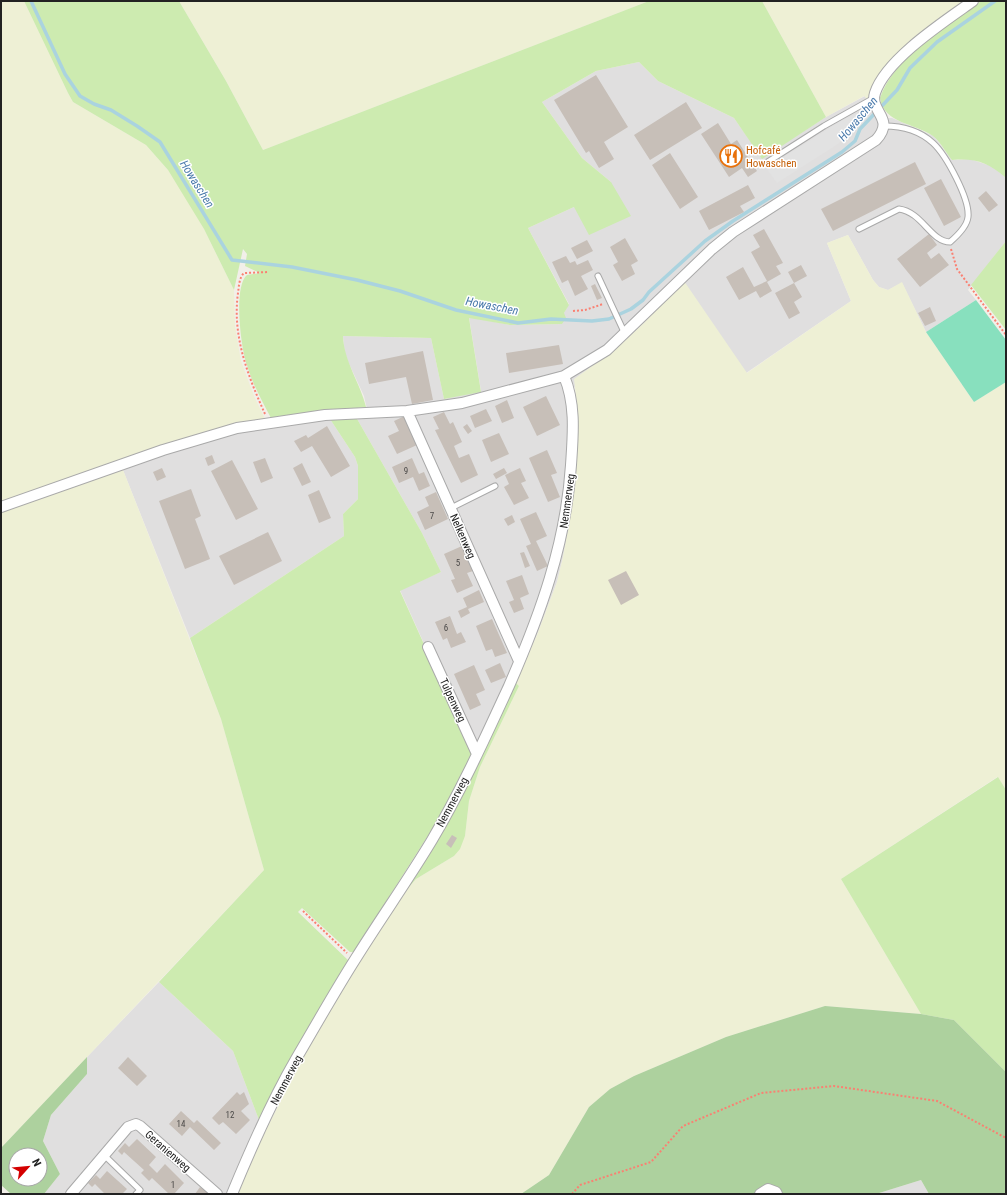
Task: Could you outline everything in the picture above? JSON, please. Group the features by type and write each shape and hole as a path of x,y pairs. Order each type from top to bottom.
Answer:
{"street":[{"path":"1,507 163,450 237,428 269,422 326,415 407,411 462,403 564,376 607,350 625,335 712,249 734,232 876,140 883,132 883,121 875,100 875,92 882,80 906,52 942,23 973,1"},
{"name":"Nemmerweg","path":"232,1194 255,1140 295,1062 354,961 433,838 477,754 520,662 547,591 559,549 565,520 573,446 572,408 570,395 564,376"},
{"name":"Nelkenweg","path":"407,411 520,662"},
{"name":"Tulpenweg","path":"428,647 477,754"},
{"name":"Geranienweg","path":"71,1194 128,1127 136,1124 217,1194"},
{"path":"760,1194 768,1189 776,1192 777,1194"}],"lane":[{"path":"766,163 824,126 875,100"},
{"path":"859,229 899,209 915,214 940,239 950,242 966,224 968,214 958,184 947,160 932,142 925,137 902,126 883,121"},
{"path":"598,276 625,335"},
{"path":"451,508 495,486"},
{"path":"104,1155 140,1190 136,1194"}],"path":[{"path":"950,242 957,269 1006,335"},
{"path":"269,272 244,273 241,276 237,303 242,358 269,422"},
{"path":"573,311 585,310 610,301"},
{"path":"303,911 354,961"},
{"path":"572,1194 580,1184 651,1162 683,1126 761,1093 834,1086 937,1100 1006,1138"}],"shaded area":[{"path":"639,62 658,81 734,118 762,158 826,117 865,96 879,118 892,118 934,136 952,160 970,159 994,167 1006,178 1006,241 968,290 976,300 926,332 902,283 888,290 879,287 873,280 848,235 827,243 851,301 746,373 644,323 615,350 591,365 574,388 578,415 577,456 571,513 557,582 537,635 482,755 426,648 400,590 441,572 422,533 356,417 368,414 364,396 345,355 343,336 431,338 444,399 481,391 469,317 510,325 562,324 564,313 569,304 528,228 574,207 611,182 582,158 542,102 596,71"},
{"path":"857,114 857,124 838,144 777,183 766,168 844,119"},
{"path":"330,419 355,457 358,466 358,499 343,514 344,536 190,638 123,470 160,455 209,440 266,427"},
{"path":"159,982 233,1051 259,1120 226,1194 44,1194 60,1174 48,1151 48,1147 46,1147 43,1141 51,1115 87,1074 87,1057"},
{"path":"921,1180 929,1194 876,1194"}],"green space":[{"path":"1,1 24,1 73,102 146,145 168,170 184,195 204,229 234,290 235,326 241,361 254,396 265,419 219,429 1,501"},
{"path":"24,1 179,1 226,81 263,150 649,1 762,1 826,117 762,159 734,118 658,81 639,62 596,71 542,102 582,158 611,182 631,216 589,235 574,207 528,228 569,305 564,313 566,318 562,324 510,325 469,318 481,392 444,399 431,338 343,336 346,355 366,407 271,418 249,372 242,346 239,304 240,291 243,281 247,275 260,273 245,266 247,254 243,249 234,290 204,229 168,170 146,145 73,102"},
{"path":"179,1 649,1 263,150 226,81"},
{"path":"762,1 966,1 872,88 867,99 864,96 826,117"},
{"path":"981,1 1006,1 1006,178 993,168 981,162 952,160 933,136 901,122 887,113 880,98 887,83 909,56 938,32"},
{"path":"848,235 873,280 879,287 888,290 902,282 926,332 974,402 1006,382 1006,790 997,777 841,879 921,1014 825,1006 726,1037 634,1076 610,1089 589,1107 549,1175 521,1194 238,1194 259,1144 299,1065 353,972 400,897 416,879 454,856 465,836 469,801 480,767 519,686 516,683 537,635 557,582 563,557 571,513 577,456 578,415 574,379 615,350 644,323 684,281 747,373 851,301 827,243"},
{"path":"1006,241 1006,330 971,285"},
{"path":"976,300 1006,340 1006,382 974,402 926,332"},
{"path":"356,417 422,533 441,572 400,591 473,753 443,812 354,952 350,952 302,908 298,912 349,961 291,1058 259,1120 233,1051 159,982 264,870 221,719 190,638 344,536 343,514 358,499 358,466 355,457 330,419"},
{"path":"123,470 221,719 264,870 1,1148 1,510"},
{"path":"516,683 519,686 480,767 469,801 465,836 460,849 454,856 416,879 400,897 476,768"},
{"path":"998,777 1006,790 1006,1072 954,1020 921,1014 841,879"},
{"path":"825,1006 921,1014 954,1020 1006,1072 1006,1194 929,1194 921,1180 876,1194 521,1194 549,1175 589,1107 610,1089 634,1076 726,1037"},
{"path":"87,1057 87,1074 51,1115 43,1141 46,1147 8,1147 8,1187 48,1187 48,1151 60,1174 44,1194 11,1194 1,1185 1,1148"}],"building":[{"path":"596,75 628,127 604,142 614,159 599,168 589,151 586,153 554,100"},
{"path":"686,102 702,128 650,160 634,135"},
{"name":"Hofcafé Howaschen","path":"718,123 731,144 737,140 757,171 748,177 742,168 729,177 701,134"},
{"path":"670,153 698,197 680,209 652,165"},
{"path":"915,162 926,184 833,231 821,209"},
{"path":"941,179 961,217 944,226 924,188"},
{"path":"748,185 755,198 740,206 744,212 709,230 699,211"},
{"path":"986,191 998,205 989,212 978,198"},
{"path":"764,229 783,263 776,266 781,274 767,282 772,291 760,298 756,291 739,300 726,277 743,267 754,287 767,281 751,252 760,247 753,235"},
{"path":"929,234 937,245 927,253 931,259 939,253 949,265 920,287 897,259"},
{"path":"625,238 638,261 631,265 635,274 622,281 613,265 618,262 610,247"},
{"path":"587,240 593,251 577,259 571,248"},
{"path":"566,256 570,263 575,261 577,265 588,260 593,270 581,276 588,289 575,296 568,280 562,283 552,262"},
{"path":"801,265 807,276 794,283 788,272"},
{"path":"794,283 802,297 794,302 800,313 789,319 775,293"},
{"path":"595,284 602,298 597,300 591,286"},
{"path":"930,307 936,321 925,326 918,313"},
{"path":"559,345 563,364 509,373 506,353"},
{"path":"423,351 433,400 412,404 406,377 369,384 365,363"},
{"path":"546,396 560,425 537,436 523,407"},
{"path":"507,400 514,418 502,423 495,406"},
{"path":"486,409 492,421 475,428 470,416"},
{"path":"444,412 450,424 453,422 462,442 454,446 459,458 469,454 478,475 461,483 435,430 439,429 433,417"},
{"path":"409,414 417,445 397,454 388,436 399,431 394,421"},
{"path":"467,424 472,431 468,434 463,427"},
{"path":"327,426 350,466 331,477 312,446 301,452 294,441 306,435 308,438"},
{"path":"499,433 509,454 491,462 482,440"},
{"path":"547,450 557,473 551,475 560,497 548,502 529,458"},
{"path":"212,455 215,463 208,466 205,458"},
{"path":"265,458 273,478 261,483 253,462"},
{"path":"412,458 419,474 424,472 430,486 419,491 413,477 399,483 392,467"},
{"path":"232,460 258,509 236,520 211,471"},
{"path":"302,463 311,482 302,486 293,468"},
{"path":"162,468 166,477 157,481 153,472"},
{"path":"504,468 507,473 496,479 493,474"},
{"path":"520,468 526,481 521,483 529,498 514,505 504,487 509,484 505,475"},
{"path":"191,489 201,516 195,519 210,559 185,569 159,501"},
{"path":"319,490 331,518 319,523 308,495"},
{"path":"436,492 448,519 425,530 417,512 429,506 425,497"},
{"path":"536,512 547,536 536,541 548,566 537,571 526,546 531,544 520,519"},
{"path":"512,515 515,522 508,526 504,519"},
{"path":"268,532 282,561 234,585 219,556"},
{"path":"462,546 473,571 467,573 473,586 457,593 451,580 455,579 444,554"},
{"path":"524,552 530,566 525,568 520,553"},
{"path":"626,571 639,595 621,605 608,580"},
{"path":"522,575 529,594 520,598 524,609 514,613 509,602 514,600 506,581"},
{"path":"479,590 484,602 468,609 470,613 461,618 458,611 467,607 463,598"},
{"path":"450,616 457,634 461,632 466,642 451,648 447,638 443,640 435,622"},
{"path":"492,619 507,653 495,657 492,649 486,651 476,626"},
{"path":"500,663 506,677 491,683 485,670"},
{"path":"474,665 485,690 476,694 481,705 470,710 454,674"},
{"path":"452,835 457,838 451,848 446,844"},
{"path":"128,1057 147,1076 137,1086 118,1068"},
{"path":"237,1092 240,1095 244,1092 249,1104 241,1111 250,1120 236,1134 223,1122 219,1125 212,1118"},
{"path":"181,1111 194,1123 197,1120 221,1143 214,1150 190,1127 182,1136 169,1124"},
{"path":"137,1139 156,1157 149,1165 157,1173 165,1164 184,1183 174,1194 169,1194 152,1178 149,1181 141,1173 144,1170 124,1152 122,1155 118,1151 125,1143 129,1147"},
{"path":"107,1171 127,1189 122,1194 105,1194 95,1184 92,1187 88,1183 96,1175 100,1179"},
{"path":"200,1187 210,1194 195,1194"}],"waterway":[{"name":"Howaschen","path":"31,1 65,74 80,96 94,104 111,110 160,142 232,260 292,267 357,280 400,291 456,310 518,323 551,319 592,321 609,319 631,309 643,300 649,292 705,241 733,221 842,152 855,141 860,129 897,90 910,68 937,42 995,1"}],"place":[{"name":"Hofcafé Howaschen","path":"731,156"}]}
